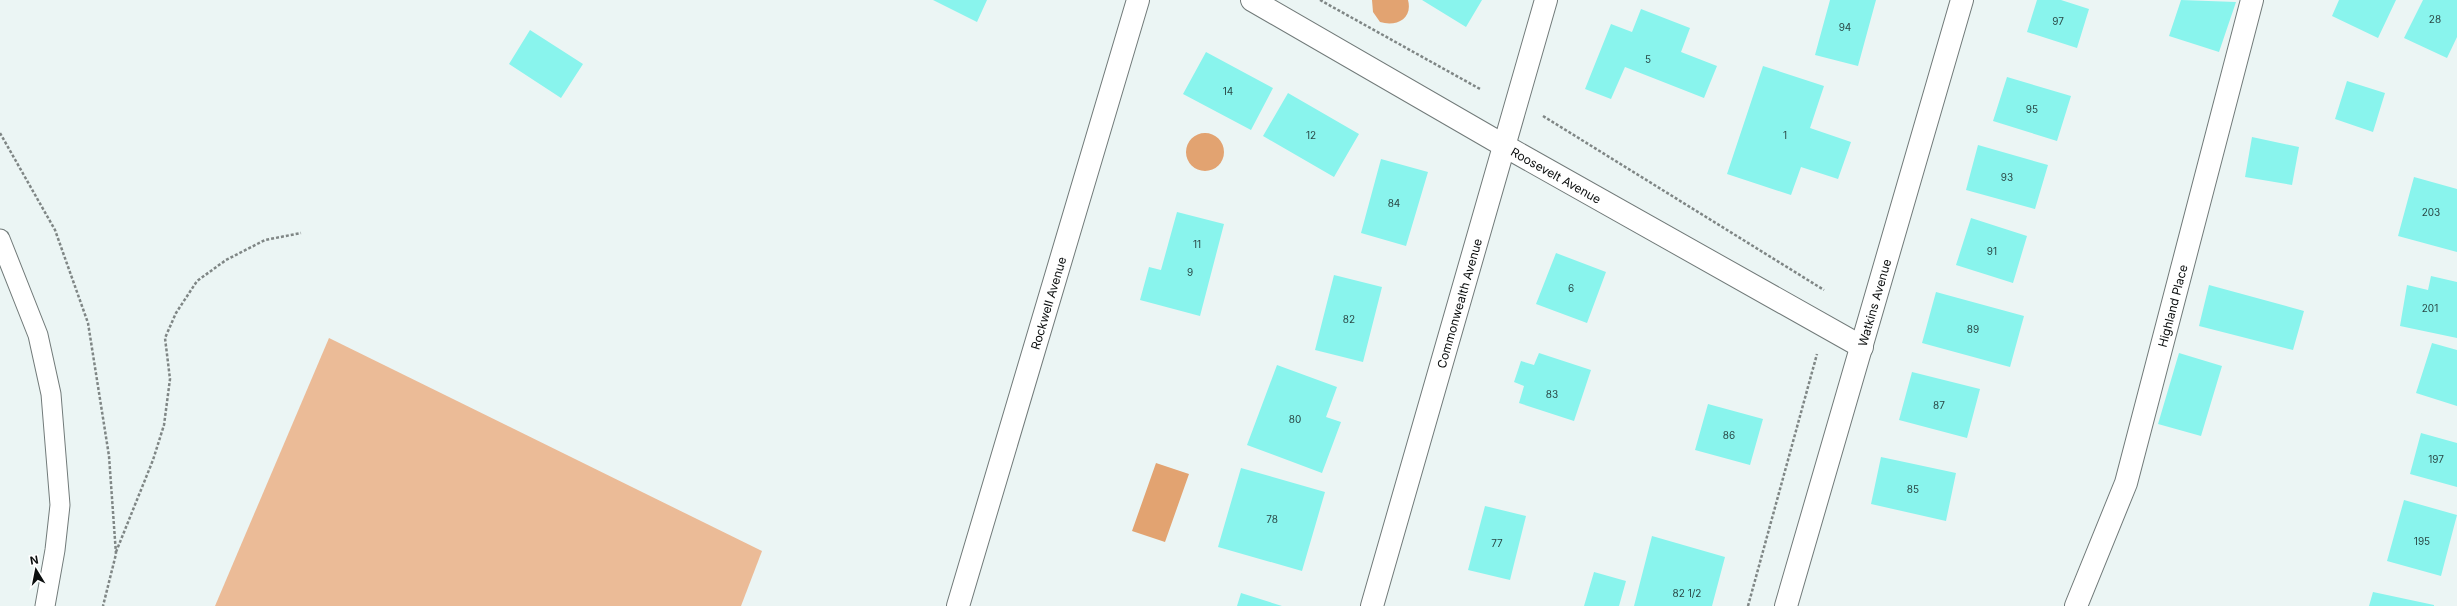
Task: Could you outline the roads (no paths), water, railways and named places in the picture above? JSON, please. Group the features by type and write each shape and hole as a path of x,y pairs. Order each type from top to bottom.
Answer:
{"street":[{"name":"Rockwell Avenue","path":"958,606 1138,0"},
{"name":"Roosevelt Avenue","path":"1252,0 1503,145 1862,347"},
{"name":"Commonwealth Avenue","path":"1372,606 1503,145 1546,0"},
{"name":"Watkins Avenue","path":"1786,606 1962,0"},
{"name":"Highland Place","path":"2076,606 2126,483 2252,0"}],"lane":[{"path":"0,239 38,335 52,394 60,505 55,550 45,606"}]}
